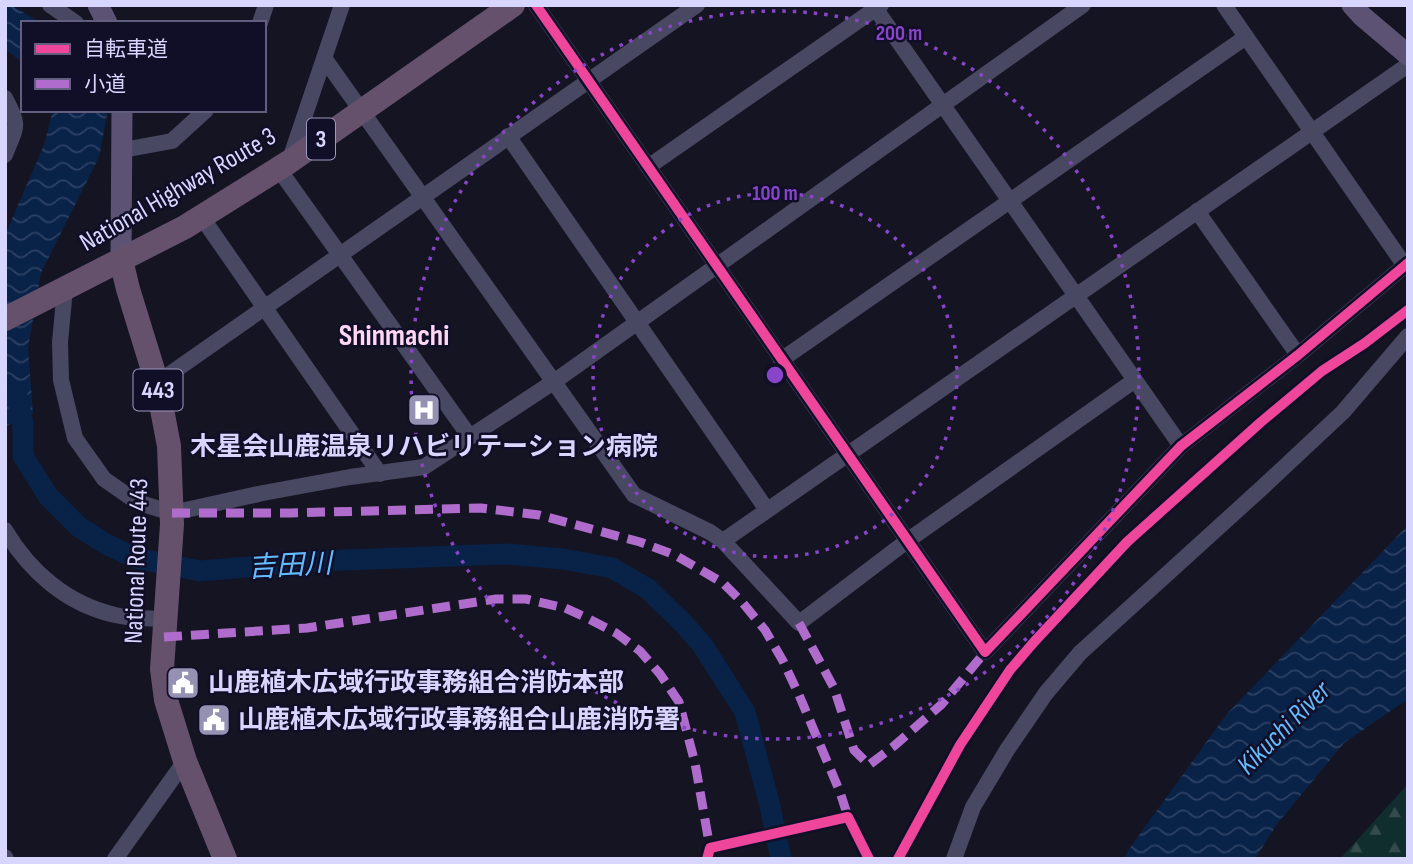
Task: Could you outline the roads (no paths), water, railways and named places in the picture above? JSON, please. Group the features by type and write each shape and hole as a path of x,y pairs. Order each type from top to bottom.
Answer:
{"highway":[{"name":"National Highway Route 3","path":"5,319 201,216 283,165 513,5"},
{"name":"National Route 443","path":"121,260 157,383 169,446 172,518 162,669 166,700 185,761 225,859"}],"main road":[{"path":"1352,5 1408,55"},
{"path":"121,260 122,112"}],"street":[{"path":"50,5 73,21"},
{"path":"342,5 283,165 341,256 470,437"},
{"path":"536,5 985,652 1181,446 1298,355 1406,265 1224,5"},
{"path":"157,383 697,5"},
{"path":"65,289 60,342 61,380 75,438 104,479 137,502 172,518 288,488 424,467 555,381 1083,5"},
{"path":"648,167 877,6 1181,446"},
{"path":"782,360 1246,37"},
{"path":"324,58 634,495 723,541 799,622 907,541 1135,380"},
{"path":"723,541 1408,65"},
{"path":"5,98 17,125 5,155"},
{"path":"123,150 172,141 204,112"},
{"path":"508,136 767,510"},
{"path":"1197,211 1298,355"},
{"path":"201,216 380,474"},
{"path":"954,859 973,807 1007,750 1046,693 1080,653 1343,411 1408,336"},
{"path":"5,530 14,546 40,575 62,594 117,616 164,619"},
{"path":"114,859 185,761"}],"water":[{"path":"5,5 11,5 38,21 21,21 21,61 5,49"},
{"path":"52,112 108,112 99,157 41,273 28,348 33,413 5,427 5,235 44,145"},
{"name":"Kikuchi River","path":"1408,525 1408,699 1344,743 1277,824 1255,859 1124,859 1226,715"}],"waterway":[{"name":"吉田川","path":"16,392 23,424 23,456 48,496 79,527 135,558 200,571 318,561 507,554 563,559 612,568 648,589 703,646 745,712 781,859"}],"place":[{"name":"木星会山鹿温泉リハビリテーション病院","path":"424,410"},
{"name":"山鹿植木広域行政事務組合消防本部","path":"183,683"},
{"name":"山鹿植木広域行政事務組合山鹿消防署","path":"214,720"}],"district":[{"name":"Shinmachi","path":"394,336"}]}
